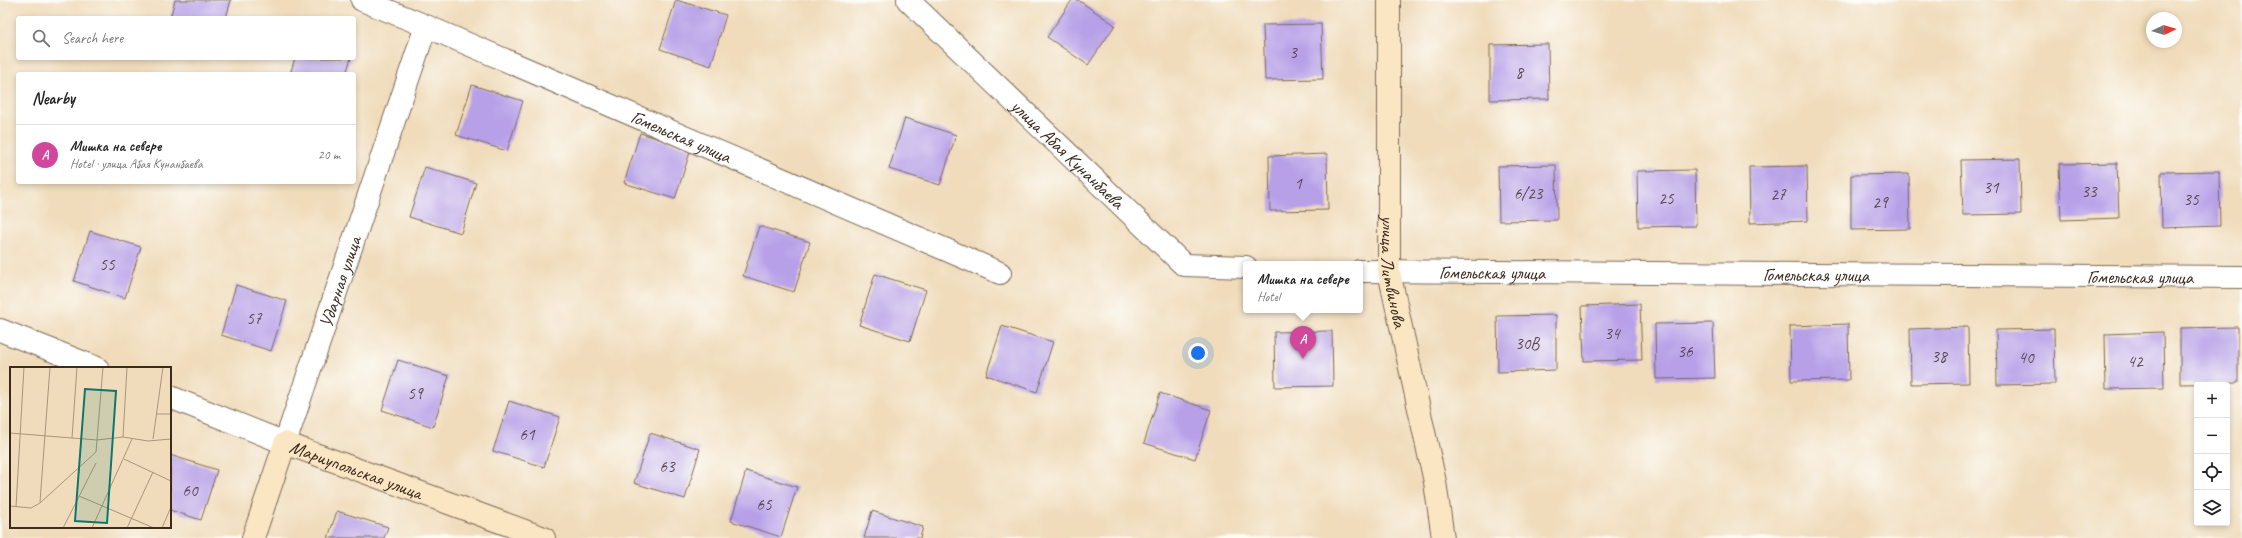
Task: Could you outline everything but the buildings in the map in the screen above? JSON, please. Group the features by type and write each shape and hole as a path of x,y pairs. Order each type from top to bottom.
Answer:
{"street":[{"name":"Гомельская улица","path":"362,0 426,26 1000,273"},
{"name":"улица Абая Кунанбаева","path":"908,0 1184,265 1243,267"},
{"name":"улица Литвинова","path":"1389,0 1389,272 1435,482 1443,538"},
{"name":"Ударная улица","path":"253,538 426,26"},
{"path":"1363,271 1389,272"},
{"name":"Гомельская улица","path":"1389,272 2242,277"},
{"path":"0,330 94,367"},
{"name":"Мариупольская улица","path":"171,397 285,443 544,538"}],"place":[{"name":"Мишка на севере","path":"1303,359"}]}
